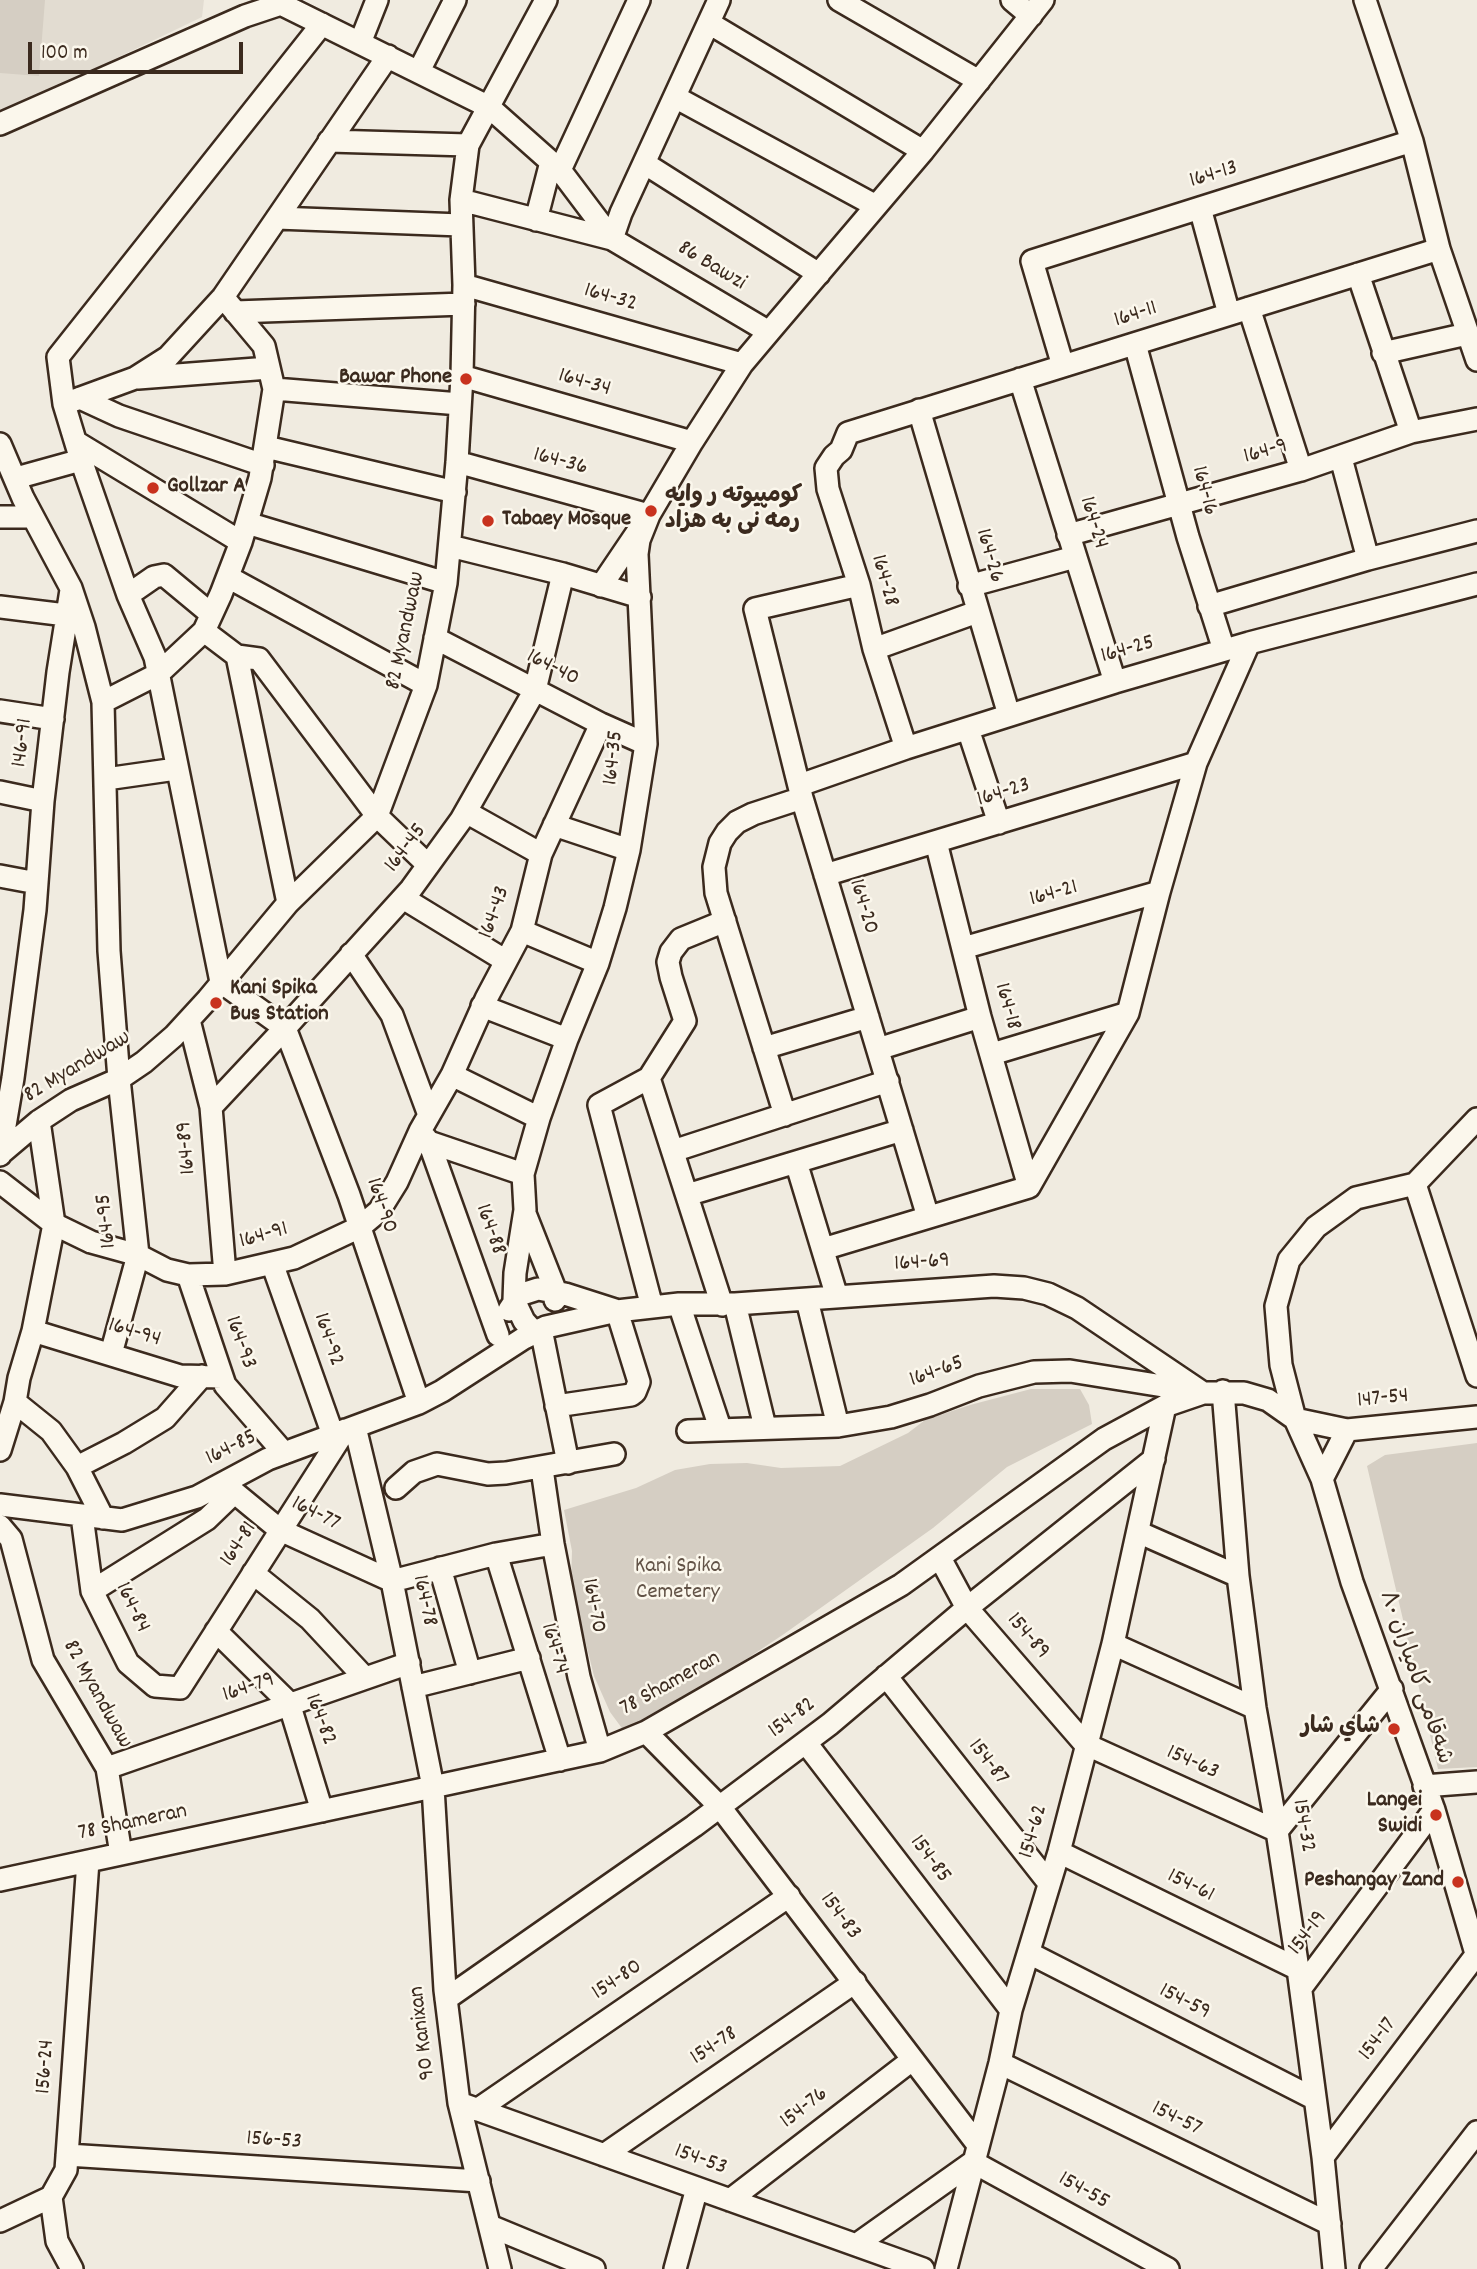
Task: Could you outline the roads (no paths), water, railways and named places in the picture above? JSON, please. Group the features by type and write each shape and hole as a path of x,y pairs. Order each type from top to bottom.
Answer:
{"street":[{"path":"360,43 377,0"},
{"path":"419,71 455,0"},
{"name":"82 Myandwaw","path":"0,1154 39,1121 71,1100 118,1079 144,1062 189,1020 288,902 377,816 426,685 446,583 462,376 464,294 461,200 468,145 546,0"},
{"path":"536,220 556,166 639,0"},
{"path":"461,200 612,239 621,213 719,0"},
{"path":"769,332 923,151 1037,8 1012,0"},
{"path":"1365,0 1412,141 1439,249 1467,297 1467,334 1477,360"},
{"path":"843,1 979,81"},
{"path":"0,124 281,2"},
{"name":"86 Bawzi","path":"281,2 489,107 556,166 612,239 769,332"},
{"path":"709,23 923,151"},
{"path":"285,1028 221,982 155,657 128,595 79,451 72,401 58,357 322,24"},
{"path":"72,401 135,378 168,357 229,305 276,218 388,56"},
{"path":"675,97 876,206"},
{"path":"329,141 468,145"},
{"name":"164-13","path":"1063,366 1031,261 1412,141"},
{"path":"644,163 819,274"},
{"path":"1200,208 1301,470"},
{"path":"276,218 461,225"},
{"name":"164-11","path":"848,433 1439,249"},
{"path":"1358,274 1411,432"},
{"name":"164-32","path":"229,305 464,294 742,364"},
{"path":"103,702 159,674 207,622 228,577 244,533 264,456 274,389 264,346 229,305"},
{"name":"164-35","path":"514,1300 524,1210 523,1174 567,1038 598,963 629,850 646,744 637,554 643,528 692,442 742,364 769,332"},
{"path":"1383,353 1467,334"},
{"name":"164-16","path":"1135,344 1179,505 1224,650"},
{"path":"135,378 269,368"},
{"name":"164-34","path":"462,376 692,442"},
{"name":"164-24","path":"1020,379 1115,682"},
{"path":"274,389 460,404"},
{"path":"72,401 264,456 455,492"},
{"name":"164-26","path":"919,411 1009,715"},
{"name":"164-9","path":"1068,535 1341,458 1411,432 1477,419"},
{"name":"164-28","path":"848,433 841,450 829,461 825,477 859,584 874,649 906,748"},
{"name":"164-95","path":"0,444 33,517 71,588 85,626 103,702 109,951 118,1079 138,1255 111,1354"},
{"path":"16,478 79,451 244,533 446,583"},
{"path":"1341,458 1368,559"},
{"name":"164-36","path":"457,462 649,515"},
{"path":"601,586 649,515"},
{"path":"0,517 33,517"},
{"path":"1209,606 1368,559 1477,531"},
{"path":"450,547 563,574 640,597"},
{"path":"969,586 1075,557"},
{"name":"164-45","path":"211,1107 403,898 466,812 535,690 563,574"},
{"path":"128,595 154,578 164,575 237,656 288,902"},
{"path":"228,577 426,685"},
{"name":"164-20","path":"859,584 755,609 801,792 928,1217"},
{"name":"164-25","path":"785,1115 714,880 716,856 727,832 737,822 906,748 1224,650 1477,584"},
{"name":"146-91","path":"0,1154 13,1078 37,883 43,801 71,588"},
{"path":"0,607 66,615"},
{"path":"874,649 978,612"},
{"name":"164-40","path":"435,638 601,724 646,744"},
{"path":"822,1249 1029,1187 1128,1013 1196,763 1249,643"},
{"path":"237,656 259,659 377,816 428,865"},
{"path":"0,711 53,719"},
{"name":"164-43","path":"426,1129 482,1006 522,931 541,854 601,724"},
{"path":"968,729 999,823"},
{"name":"164-23","path":"825,874 1196,763"},
{"path":"106,779 176,769"},
{"path":"0,792 43,801"},
{"path":"466,812 541,854"},
{"path":"554,825 629,850"},
{"name":"164-18","path":"936,842 980,1017 1029,1187"},
{"path":"0,876 37,883"},
{"name":"164-21","path":"963,948 1159,892"},
{"path":"403,898 506,961"},
{"path":"652,1307 599,1105 649,1078 685,1021 671,977 668,962 671,952 681,939 725,921"},
{"path":"522,931 598,963"},
{"name":"164-88","path":"351,954 392,1015 426,1129 498,1335"},
{"path":"482,1006 567,1038"},
{"path":"992,1054 1128,1013"},
{"path":"764,1048 868,1017"},
{"path":"878,1049 980,1017"},
{"name":"164-89","path":"189,1020 211,1107 225,1274"},
{"name":"164-90","path":"285,1028 360,1227 419,1403"},
{"path":"452,1075 539,1118"},
{"path":"649,1078 687,1195 728,1304 765,1427"},
{"path":"673,1151 888,1082"},
{"path":"1477,1119 1415,1184 1477,1376"},
{"path":"0,1450 15,1402 10,1375 33,1331 54,1224 39,1121"},
{"path":"426,1129 523,1174"},
{"name":"164-91","path":"54,1224 91,1242 138,1255 167,1270 188,1275 225,1274 294,1258 360,1227 379,1211 426,1129"},
{"path":"687,1195 902,1130"},
{"path":"796,1162 837,1297"},
{"path":"0,1182 54,1224"},
{"name":"شەقامی کامیاران ٨٠","path":"1415,1184 1356,1198 1316,1227 1289,1260 1276,1306 1281,1365 1295,1419 1322,1479 1352,1582 1392,1689 1424,1786 1469,1898 1477,1956"},
{"name":"164-35","path":"524,1210 555,1292"},
{"name":"164-92","path":"272,1263 344,1431"},
{"name":"164-93","path":"188,1275 212,1377 225,1385 284,1453"},
{"name":"164-69","path":"540,1329 617,1311 680,1304 807,1300 994,1286 1024,1288 1077,1308 1213,1392"},
{"name":"164-69","path":"514,1300 531,1290 555,1292 617,1311"},
{"path":"555,1292 554,1307 540,1329 568,1463"},
{"path":"514,1300 524,1321 540,1329"},
{"name":"164-85","path":"476,1369 498,1335 514,1300"},
{"path":"807,1300 838,1426"},
{"path":"680,1304 720,1429"},
{"path":"556,1406 631,1395 635,1392 639,1382 617,1311"},
{"name":"164-85","path":"0,1505 122,1520 229,1488 284,1453 419,1403 540,1329"},
{"name":"164-94","path":"33,1331 180,1376 212,1377"},
{"name":"164-65","path":"688,1431 838,1426 891,1417 979,1386 1034,1372 1070,1371 1213,1392"},
{"name":"164-93","path":"77,1467 124,1443 164,1418 212,1377"},
{"path":"1213,1392 1244,1394 1268,1400 1295,1419"},
{"name":"78 Shameran","path":"0,1880 600,1751 646,1732 901,1585 1104,1439 1165,1406 1213,1392"},
{"name":"154-32","path":"1213,1392 1255,1708 1299,1979 1323,2158 1334,2269"},
{"name":"164-84","path":"15,1402 51,1431 77,1467 92,1517 92,1591 128,1663 155,1686 180,1688"},
{"name":"154-62","path":"946,2269 1000,2063 1011,2010 1059,1852 1113,1644 1165,1406"},
{"name":"147-54","path":"1295,1419 1347,1430 1477,1417"},
{"path":"1322,1479 1347,1430"},
{"name":"164-81","path":"180,1688 344,1431"},
{"name":"164-78","path":"344,1431 392,1581 433,1787"},
{"path":"396,1488 414,1472 438,1464 488,1474 542,1469 614,1454"},
{"name":"154-82","path":"446,1999 521,1950 806,1743 967,1608 1154,1459"},
{"name":"164-70","path":"542,1469 553,1544 579,1677 600,1751"},
{"path":"92,1591 207,1519 229,1488"},
{"name":"164-77","path":"229,1488 280,1531 392,1581"},
{"name":"82 Myandwaw","path":"0,1526 11,1539 43,1660 107,1768 121,1854"},
{"path":"1138,1532 1238,1576"},
{"path":"392,1581 496,1554 553,1544"},
{"name":"164-74","path":"496,1554 560,1760"},
{"name":"154-89","path":"940,1558 967,1608 1085,1744"},
{"path":"440,1568 470,1673"},
{"path":"253,1573 310,1619 365,1678"},
{"name":"164-82","path":"216,1631 289,1703 322,1811"},
{"path":"1113,1644 1255,1708"},
{"path":"413,1687 529,1658"},
{"name":"164-79","path":"107,1768 409,1662"},
{"name":"154-87","path":"886,1676 1048,1882"},
{"path":"1277,1831 1392,1689"},
{"name":"154-83","path":"646,1732 720,1807 855,1982 912,2060 975,2154"},
{"name":"154-85","path":"806,1743 1011,2010"},
{"name":"154-63","path":"1085,1744 1277,1831"},
{"path":"1424,1786 1477,1782"},
{"name":"90 Kanixan","path":"433,1787 446,1999 468,2106 479,2181 500,2269"},
{"name":"154-19","path":"1299,1979 1434,1810"},
{"name":"154-61","path":"1059,1852 1299,1979"},
{"name":"156-24","path":"51,2197 65,2170 67,2155 88,1861"},
{"name":"154-80","path":"468,2106 789,1896"},
{"name":"154-59","path":"1029,1954 1315,2099"},
{"name":"154-17","path":"1323,2158 1477,1956"},
{"name":"154-78","path":"604,2155 855,1982"},
{"name":"154-76","path":"730,2200 912,2060"},
{"name":"154-57","path":"1000,2063 1329,2224"},
{"name":"154-53","path":"468,2106 923,2269"},
{"path":"1371,2269 1477,2132"},
{"path":"856,2245 975,2154"},
{"name":"154-55","path":"975,2154 1168,2269"},
{"name":"156-53","path":"67,2155 479,2181"},
{"path":"675,2269 697,2188"},
{"path":"0,2221 51,2197 57,2241 72,2269"},
{"path":"490,2226 594,2269"}],"place":[{"name":"Bawar Phone","path":"466,379"},
{"name":"Gollzar A","path":"153,488"},
{"name":"کومپیوته ر وایه رمه نی به هزاد","path":"651,511"},
{"name":"Tabaey Mosque","path":"488,521"},
{"name":"Kani Spika Bus Station","path":"216,1003"},
{"name":"شاي شار","path":"1394,1729"},
{"name":"Langei Swidi","path":"1436,1815"},
{"name":"Peshangay Zand","path":"1458,1882"}],"park label":[{"name":"Kani Spika Cemetery","path":"678,1581"}]}
